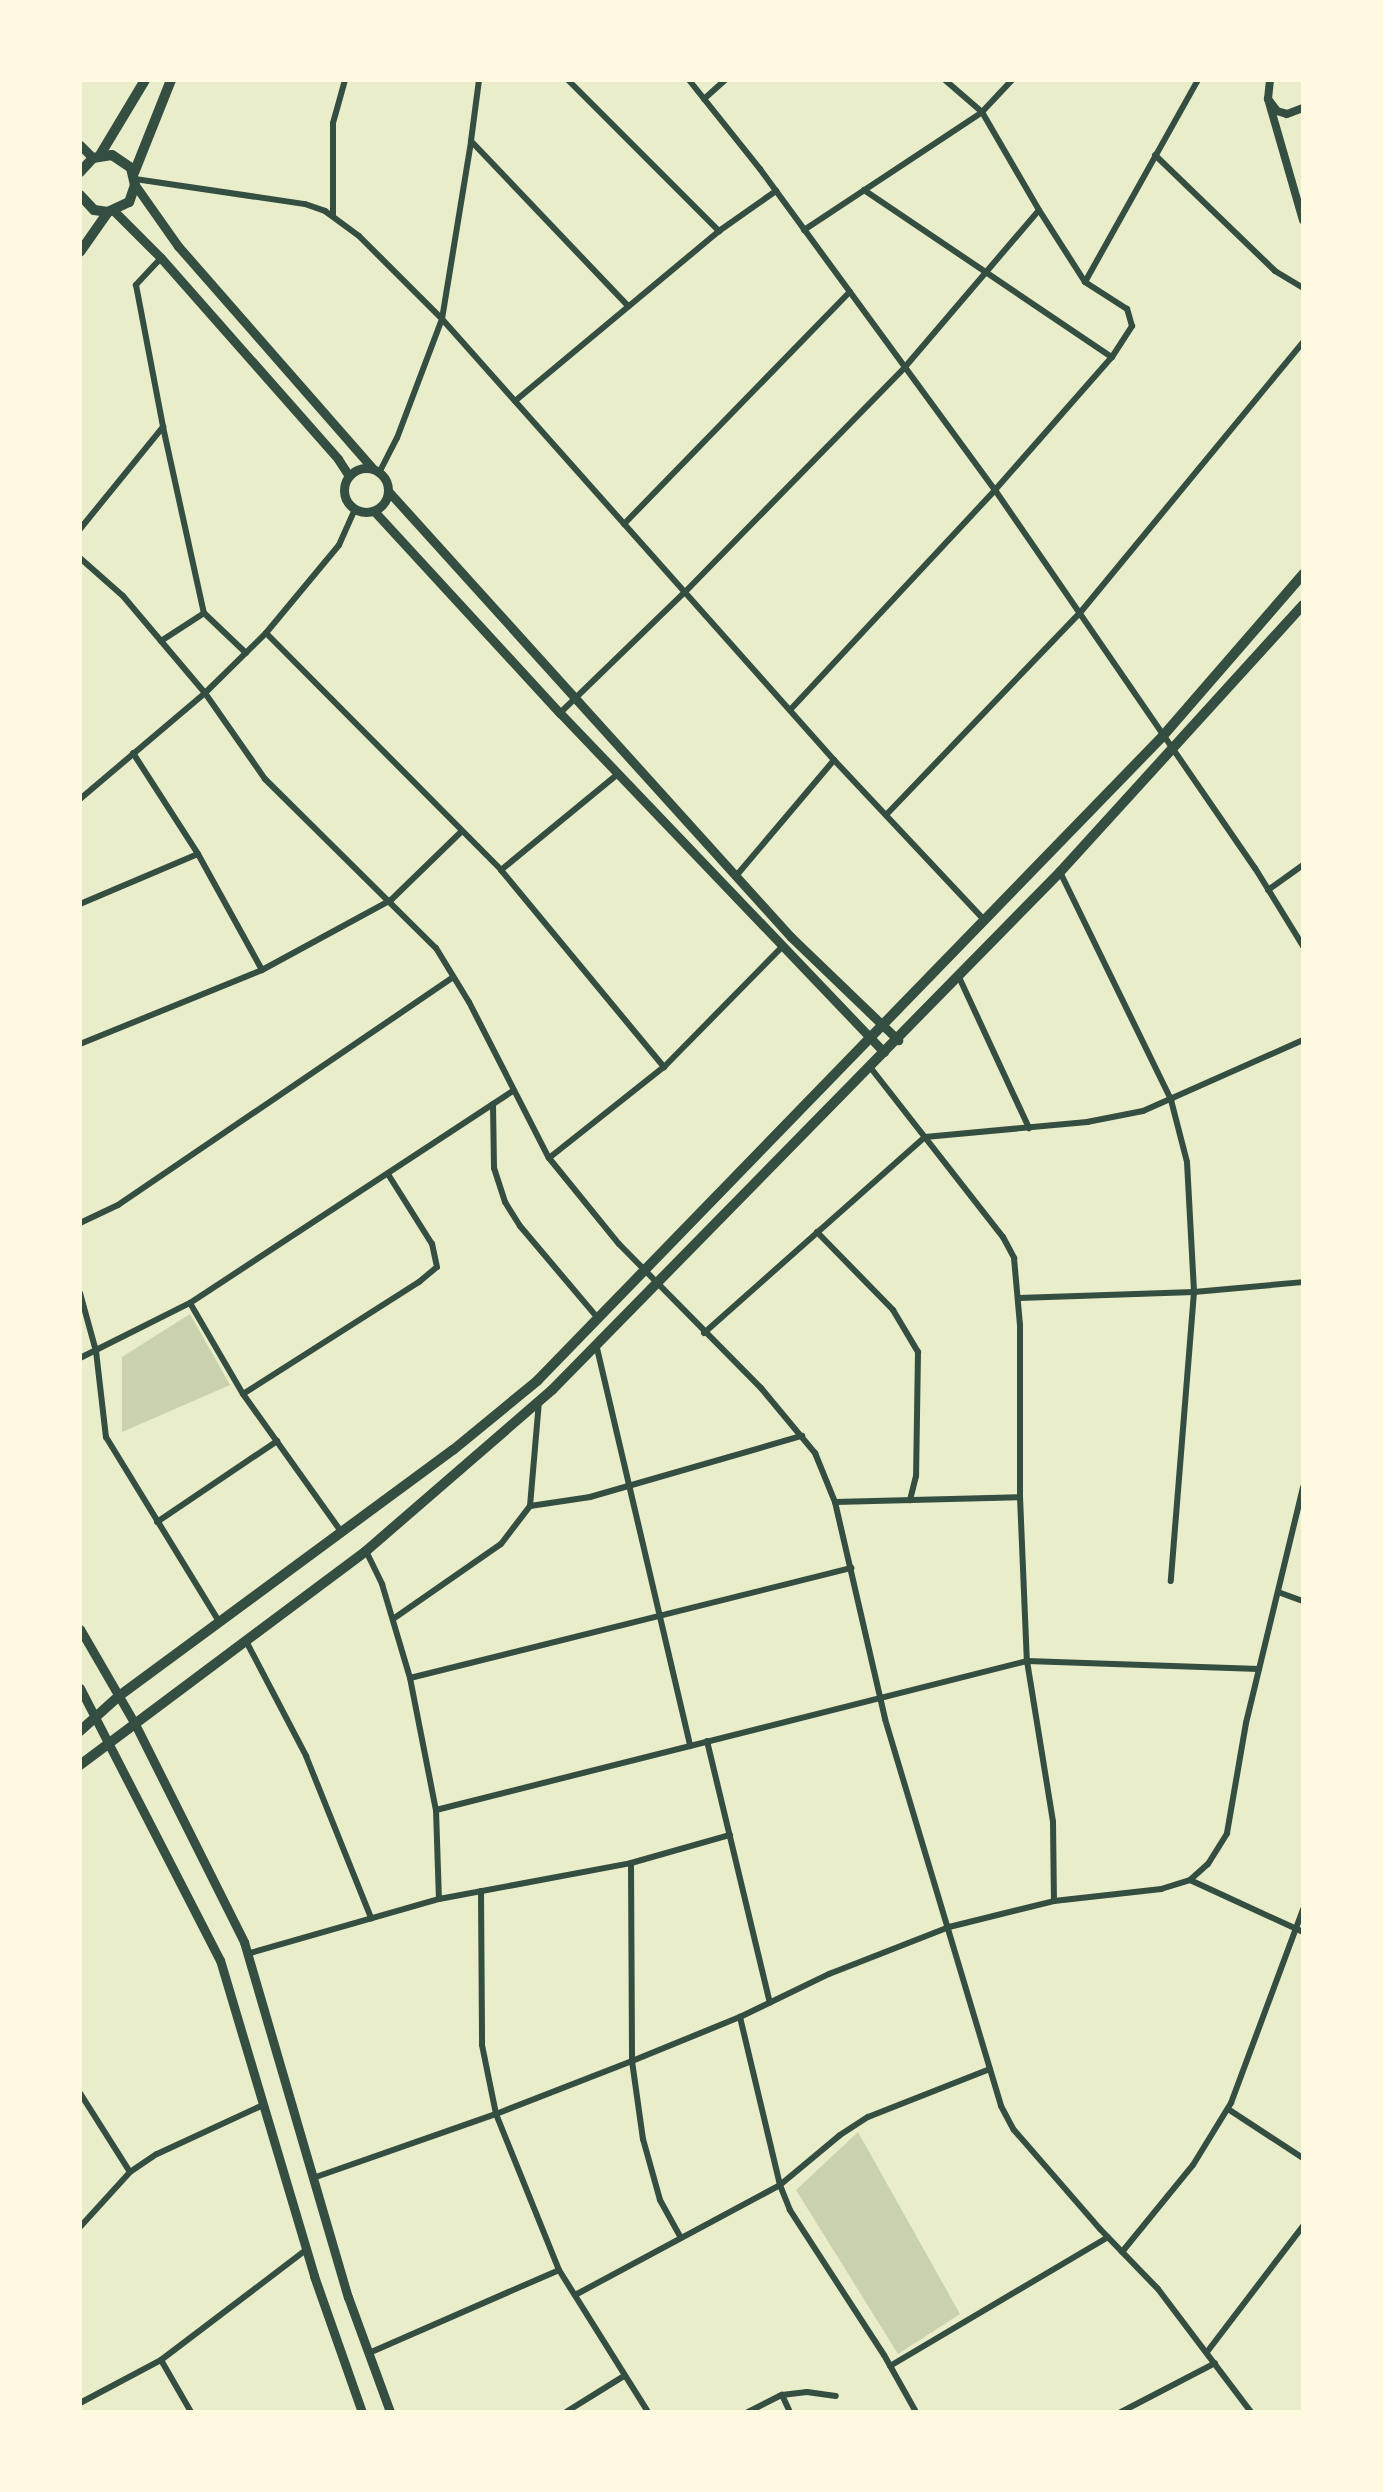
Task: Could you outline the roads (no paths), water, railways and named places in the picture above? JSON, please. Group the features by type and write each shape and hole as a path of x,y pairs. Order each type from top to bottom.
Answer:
{"main road":[{"path":"80,172 96,157 145,80"},
{"path":"80,252 111,212 129,202 171,80"},
{"path":"80,145 96,157 123,159 178,246 376,470 389,492 791,937 898,1040"},
{"path":"80,195 94,210 111,212 161,258 338,459 349,476"},
{"path":"376,470 359,469 349,476 344,490 348,502 355,509 374,511 383,505 389,492"},
{"path":"374,511 560,713 884,1052"},
{"path":"80,1731 119,1696 218,1620 453,1450 537,1381 1162,737 1303,574"},
{"path":"80,1765 366,1551 539,1401 898,1040 1060,872 1303,605"},
{"path":"80,1629 134,1722 247,1954 313,2178 390,2412"},
{"path":"80,1688 220,1960 306,2250 362,2412"}],"street":[{"path":"333,216 333,123 345,80"},
{"path":"376,470 397,438 442,319 479,80"},
{"path":"568,80 719,231"},
{"path":"689,80 776,191 995,490 1303,946"},
{"path":"704,99 725,80"},
{"path":"790,710 995,490 1112,357 1132,326 1127,309 1085,282 982,112 945,80"},
{"path":"804,230 982,112 1012,80"},
{"path":"1085,282 1198,80"},
{"path":"1270,80 1268,99 1303,220"},
{"path":"1268,99 1277,111 1287,114 1303,108"},
{"path":"471,141 628,306"},
{"path":"1155,155 1275,271 1303,288"},
{"path":"135,179 305,204 333,216 359,236 442,319 834,760 984,920"},
{"path":"864,190 1112,357"},
{"path":"515,401 719,231 776,191"},
{"path":"560,713 685,592 905,367 1039,210"},
{"path":"161,258 136,285 163,427 204,613 246,653"},
{"path":"624,524 850,292"},
{"path":"886,815 1079,614 1303,342"},
{"path":"80,529 163,427"},
{"path":"80,799 205,693 266,633 339,545 355,509"},
{"path":"80,558 123,596 205,693 265,779 391,900 436,948 549,1158 656,1281 761,1388 815,1453 835,1502 881,1698 1001,2106 1014,2130 1158,2289 1251,2412"},
{"path":"161,641 204,613"},
{"path":"266,633 501,870 664,1067"},
{"path":"133,753 198,854 262,970"},
{"path":"736,876 834,760"},
{"path":"501,870 618,774"},
{"path":"80,1044 262,970 391,900 462,831"},
{"path":"80,904 198,854"},
{"path":"1268,890 1303,865"},
{"path":"1060,872 1171,1100 1187,1162 1194,1292 1171,1581"},
{"path":"549,1158 664,1067 782,947"},
{"path":"958,975 1029,1128"},
{"path":"80,1223 118,1205 453,977"},
{"path":"704,1333 925,1137 1029,1128 1143,1111 1303,1040"},
{"path":"870,1067 1003,1237 1014,1258 1019,1298 1020,1497 1027,1661 1053,1822 1054,1901"},
{"path":"80,1358 190,1303 513,1091"},
{"path":"493,1104 494,1168 505,1202 520,1226 597,1317"},
{"path":"243,1394 419,1282 437,1267 432,1244 388,1174"},
{"path":"817,1232 893,1310 918,1352 917,1445 910,1500"},
{"path":"1019,1298 1194,1292 1303,1282"},
{"path":"80,1293 96,1351 106,1437 218,1620"},
{"path":"190,1303 243,1394 340,1530"},
{"path":"596,1343 690,1746"},
{"path":"393,1619 501,1544 530,1506 539,1401"},
{"path":"530,1506 590,1497 802,1436"},
{"path":"157,1522 277,1441"},
{"path":"313,2178 496,2114 632,2061 740,2017 829,1974 949,1927 1054,1901 1161,1889 1190,1880 1208,1864 1227,1833 1259,1669 1303,1487"},
{"path":"835,1502 1020,1497"},
{"path":"366,1551 393,1619 410,1678 436,1810 439,1899"},
{"path":"410,1678 851,1568"},
{"path":"1278,1592 1303,1601"},
{"path":"246,1641 306,1756 371,1918"},
{"path":"436,1810 1027,1661 1259,1669"},
{"path":"707,1741 770,2003"},
{"path":"247,1954 439,1899 631,1863 730,1835"},
{"path":"631,1863 632,2061 643,2139 660,2200 681,2238"},
{"path":"1190,1880 1300,1931"},
{"path":"481,1891 482,2045 496,2114 559,2270 648,2412"},
{"path":"1122,2252 1193,2165 1228,2109 1300,1931 1303,1909"},
{"path":"740,2017 780,2185 790,2210 916,2412"},
{"path":"575,2295 780,2185 840,2135 868,2117 990,2069"},
{"path":"80,2093 130,2172"},
{"path":"80,2227 130,2172 178,2142 263,2105"},
{"path":"1228,2109 1303,2158"},
{"path":"1207,2352 1303,2226"},
{"path":"890,2366 1108,2237"},
{"path":"80,2403 161,2360 306,2250"},
{"path":"369,2353 559,2270"},
{"path":"161,2360 191,2412"},
{"path":"1121,2412 1215,2363"},
{"path":"566,2412 624,2376"},
{"path":"748,2412 782,2395 807,2392 836,2396"},
{"path":"782,2395 790,2412"}]}
